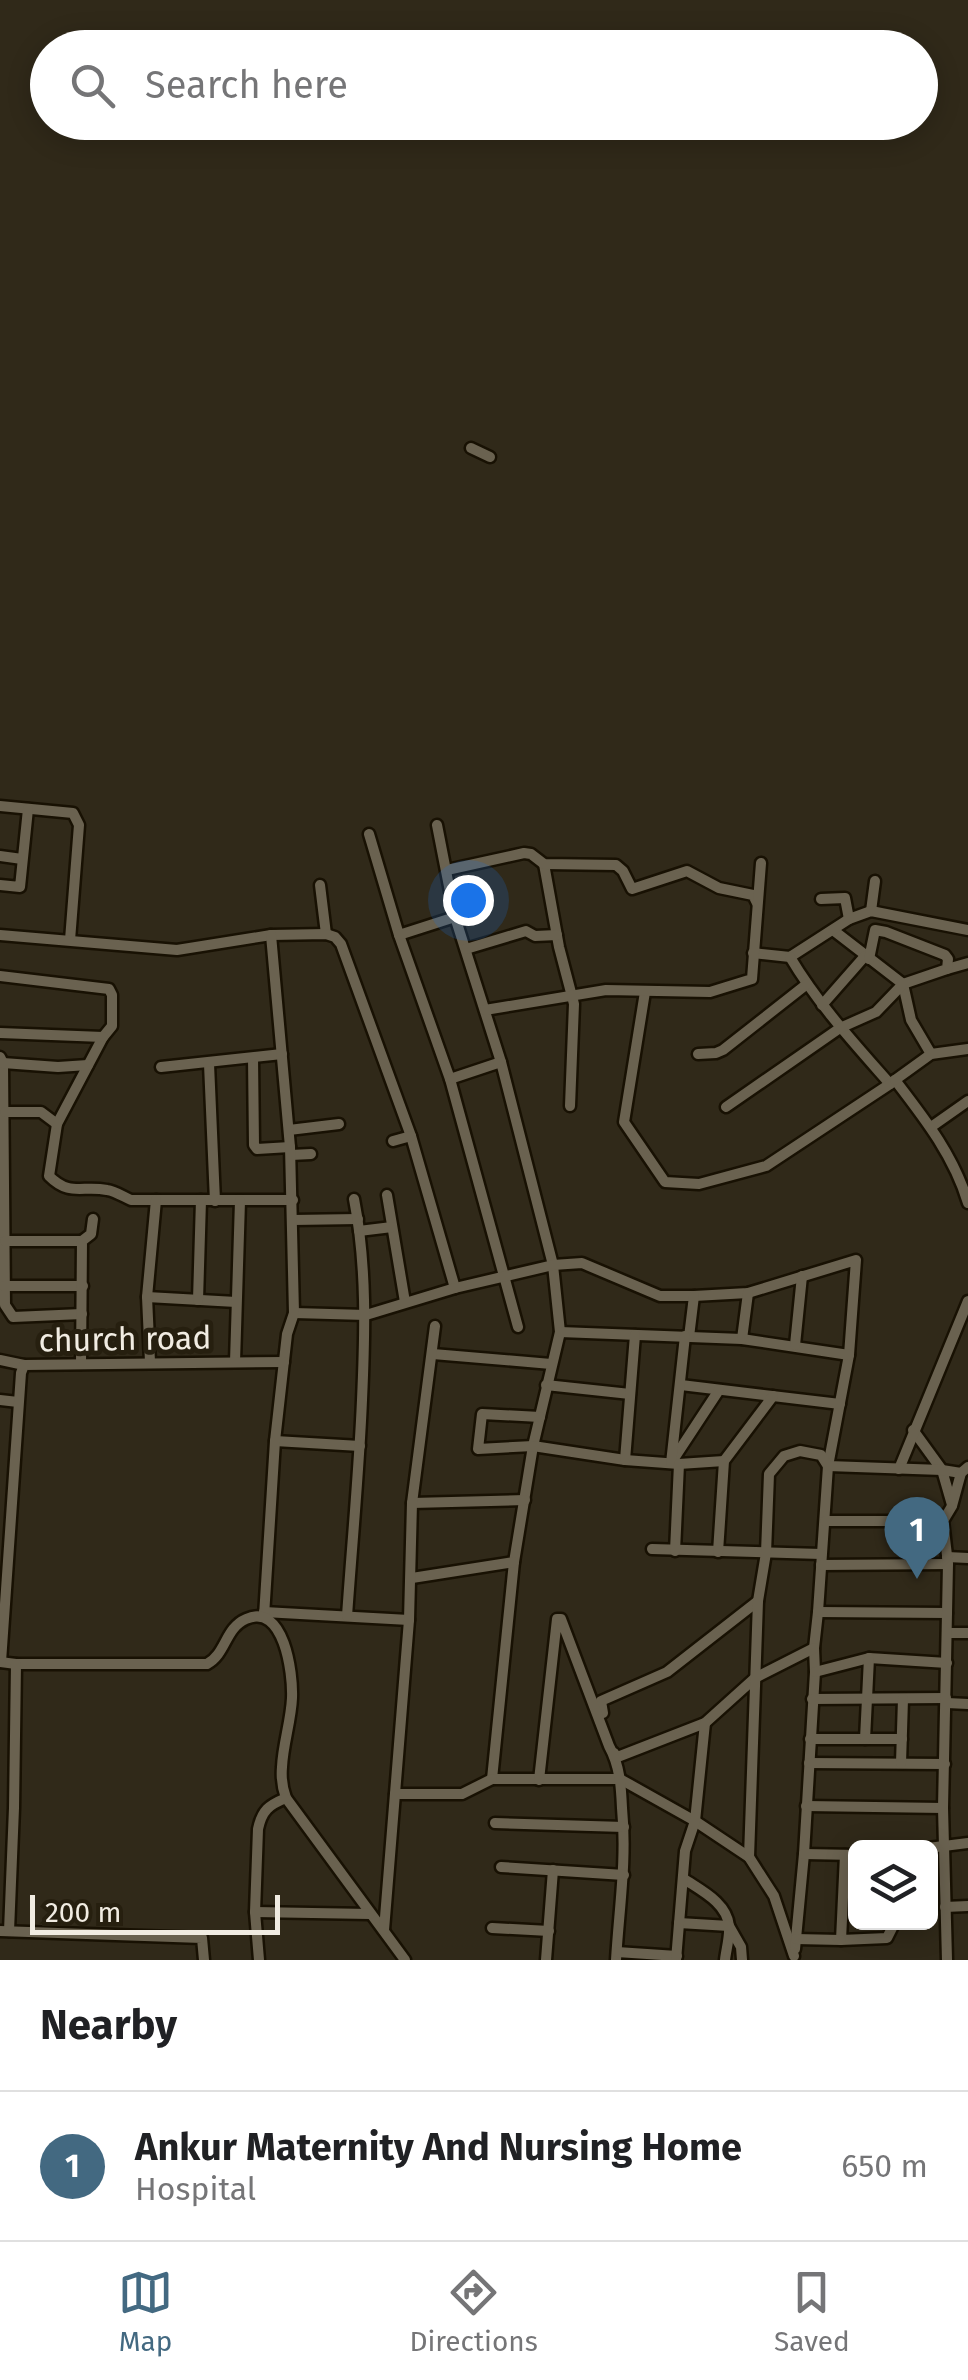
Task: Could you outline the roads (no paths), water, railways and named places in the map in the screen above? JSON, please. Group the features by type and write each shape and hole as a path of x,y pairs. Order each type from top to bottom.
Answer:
{"street":[{"path":"472,448 490,457"},
{"path":"0,806 73,813 79,824 70,940"},
{"path":"0,885 20,887 28,808"},
{"path":"437,825 455,917 500,1062 552,1265 560,1332 546,1385 514,1562 492,1779"},
{"path":"369,834 399,935 450,1079 518,1328"},
{"path":"447,870 524,852 544,864 616,864 632,889 687,871 718,888 753,895 757,903"},
{"path":"0,856 22,859"},
{"path":"484,1010 606,990 710,992 752,979 761,863"},
{"path":"544,864 556,934 572,994 570,1106"},
{"path":"871,911 876,881"},
{"path":"320,885 326,934"},
{"path":"820,898 845,898 849,919"},
{"path":"753,953 790,956 849,919 871,911 968,930"},
{"path":"399,935 455,917"},
{"path":"833,930 903,984 911,1020 931,1054"},
{"path":"822,1004 867,958 875,930 945,955 947,969"},
{"path":"466,949 526,931 536,936 556,934"},
{"path":"0,934 177,950 271,935 335,937 341,944 411,1136 455,1288"},
{"path":"264,1614 275,1441 287,1334 294,1313 291,1151 271,935"},
{"path":"790,956 840,1028 932,1127 960,1176 968,1202"},
{"path":"726,1107 840,1028 876,1012 903,984 968,963"},
{"path":"0,976 109,990 112,995 112,1026 57,1124 49,1176 57,1184 67,1190 108,1190 131,1200 293,1200"},
{"path":"698,1054 723,1050 807,984"},
{"path":"646,992 624,1122 665,1182 699,1184 766,1166 931,1054 968,1049"},
{"path":"0,1033 103,1037"},
{"path":"161,1067 282,1054"},
{"path":"253,1058 257,1149 311,1154"},
{"path":"82,1314 13,1317 5,1305 2,1060 58,1067 88,1065"},
{"path":"450,1079 500,1062"},
{"path":"209,1064 215,1200"},
{"path":"932,1127 968,1102"},
{"path":"4,1112 41,1112 57,1124"},
{"path":"289,1130 339,1124"},
{"path":"393,1141 411,1136"},
{"path":"387,1195 405,1302"},
{"path":"347,1616 366,1314 354,1199"},
{"path":"150,1362 148,1297 156,1200"},
{"path":"198,1300 201,1200"},
{"path":"235,1362 240,1201"},
{"path":"5,1241 82,1240 91,1234 93,1219"},
{"path":"293,1220 392,1227"},
{"path":"81,1364 82,1240"},
{"path":"294,1313 366,1314 552,1265 582,1263 660,1296 694,1296 748,1293 856,1260 848,1355 828,1466 794,1958"},
{"path":"795,1346 802,1276"},
{"path":"4,1286 83,1286"},
{"path":"742,1339 748,1293"},
{"path":"676,1551 675,1464 694,1296"},
{"path":"148,1297 236,1302"},
{"path":"899,1469 968,1302"},
{"path":"384,1931 412,1578 412,1503 435,1326"},
{"path":"560,1332 742,1339 848,1355"},
{"path":"626,1460 635,1336"},
{"path":"433,1354 551,1364"},
{"path":"0,1360 24,1365"},
{"name":"church road","path":"0,1662 18,1402 24,1365 284,1362"},
{"path":"546,1385 630,1394"},
{"path":"681,1385 840,1404"},
{"path":"675,1464 719,1390"},
{"path":"718,1552 724,1461 772,1396"},
{"path":"0,1400 18,1402"},
{"path":"540,1417 482,1414 478,1448 534,1446 675,1464 724,1461"},
{"path":"913,1430 942,1470 952,1506"},
{"path":"275,1441 360,1446"},
{"path":"748,1857 758,1602 766,1554 769,1474 784,1456 800,1451 821,1455 828,1466"},
{"path":"828,1466 964,1470 943,1522 948,1632 943,1808 947,1960"},
{"path":"412,1503 524,1500"},
{"path":"825,1521 943,1522"},
{"path":"652,1549 821,1559 968,1558"},
{"path":"412,1578 514,1562"},
{"path":"705,1723 695,1821 685,1851 676,1958 616,1956 624,1828 620,1779 600,1701 668,1672 758,1602"},
{"path":"818,1612 947,1613"},
{"path":"264,1614 278,1631 292,1682 282,1765 286,1798 404,1960"},
{"path":"0,1662 207,1664 219,1654 239,1623 264,1614 409,1620"},
{"path":"540,1780 557,1619 615,1758"},
{"path":"948,1632 968,1633"},
{"path":"615,1758 705,1723 756,1678 814,1648"},
{"path":"815,1672 870,1658 946,1663"},
{"path":"865,1740 870,1658"},
{"path":"16,1664 14,1808 6,1870 5,1931 202,1938 204,1960"},
{"path":"812,1699 867,1697 968,1704"},
{"path":"901,1763 903,1699"},
{"path":"810,1739 902,1740"},
{"path":"0,1747 15,1747"},
{"path":"809,1763 946,1764"},
{"path":"395,1794 462,1794 492,1779 620,1779 695,1821 748,1857 774,1896 794,1958"},
{"path":"259,1960 255,1912 260,1818 267,1806 286,1798"},
{"path":"0,1806 14,1808"},
{"path":"806,1806 943,1808"},
{"path":"495,1823 624,1828"},
{"path":"938,1847 968,1843"},
{"path":"804,1854 848,1855"},
{"path":"501,1867 624,1875"},
{"path":"546,1960 554,1870"},
{"path":"841,1940 848,1874"},
{"path":"684,1879 716,1900 724,1911 741,1948 742,1960"},
{"path":"945,1908 968,1906"},
{"path":"255,1912 370,1914"},
{"path":"679,1923 729,1926"},
{"path":"725,1960 729,1926"},
{"path":"492,1928 548,1932"},
{"path":"796,1939 887,1938 890,1930"}],"place":[{"name":"Ankur Maternity And Nursing Home","path":"917,1579"}]}
